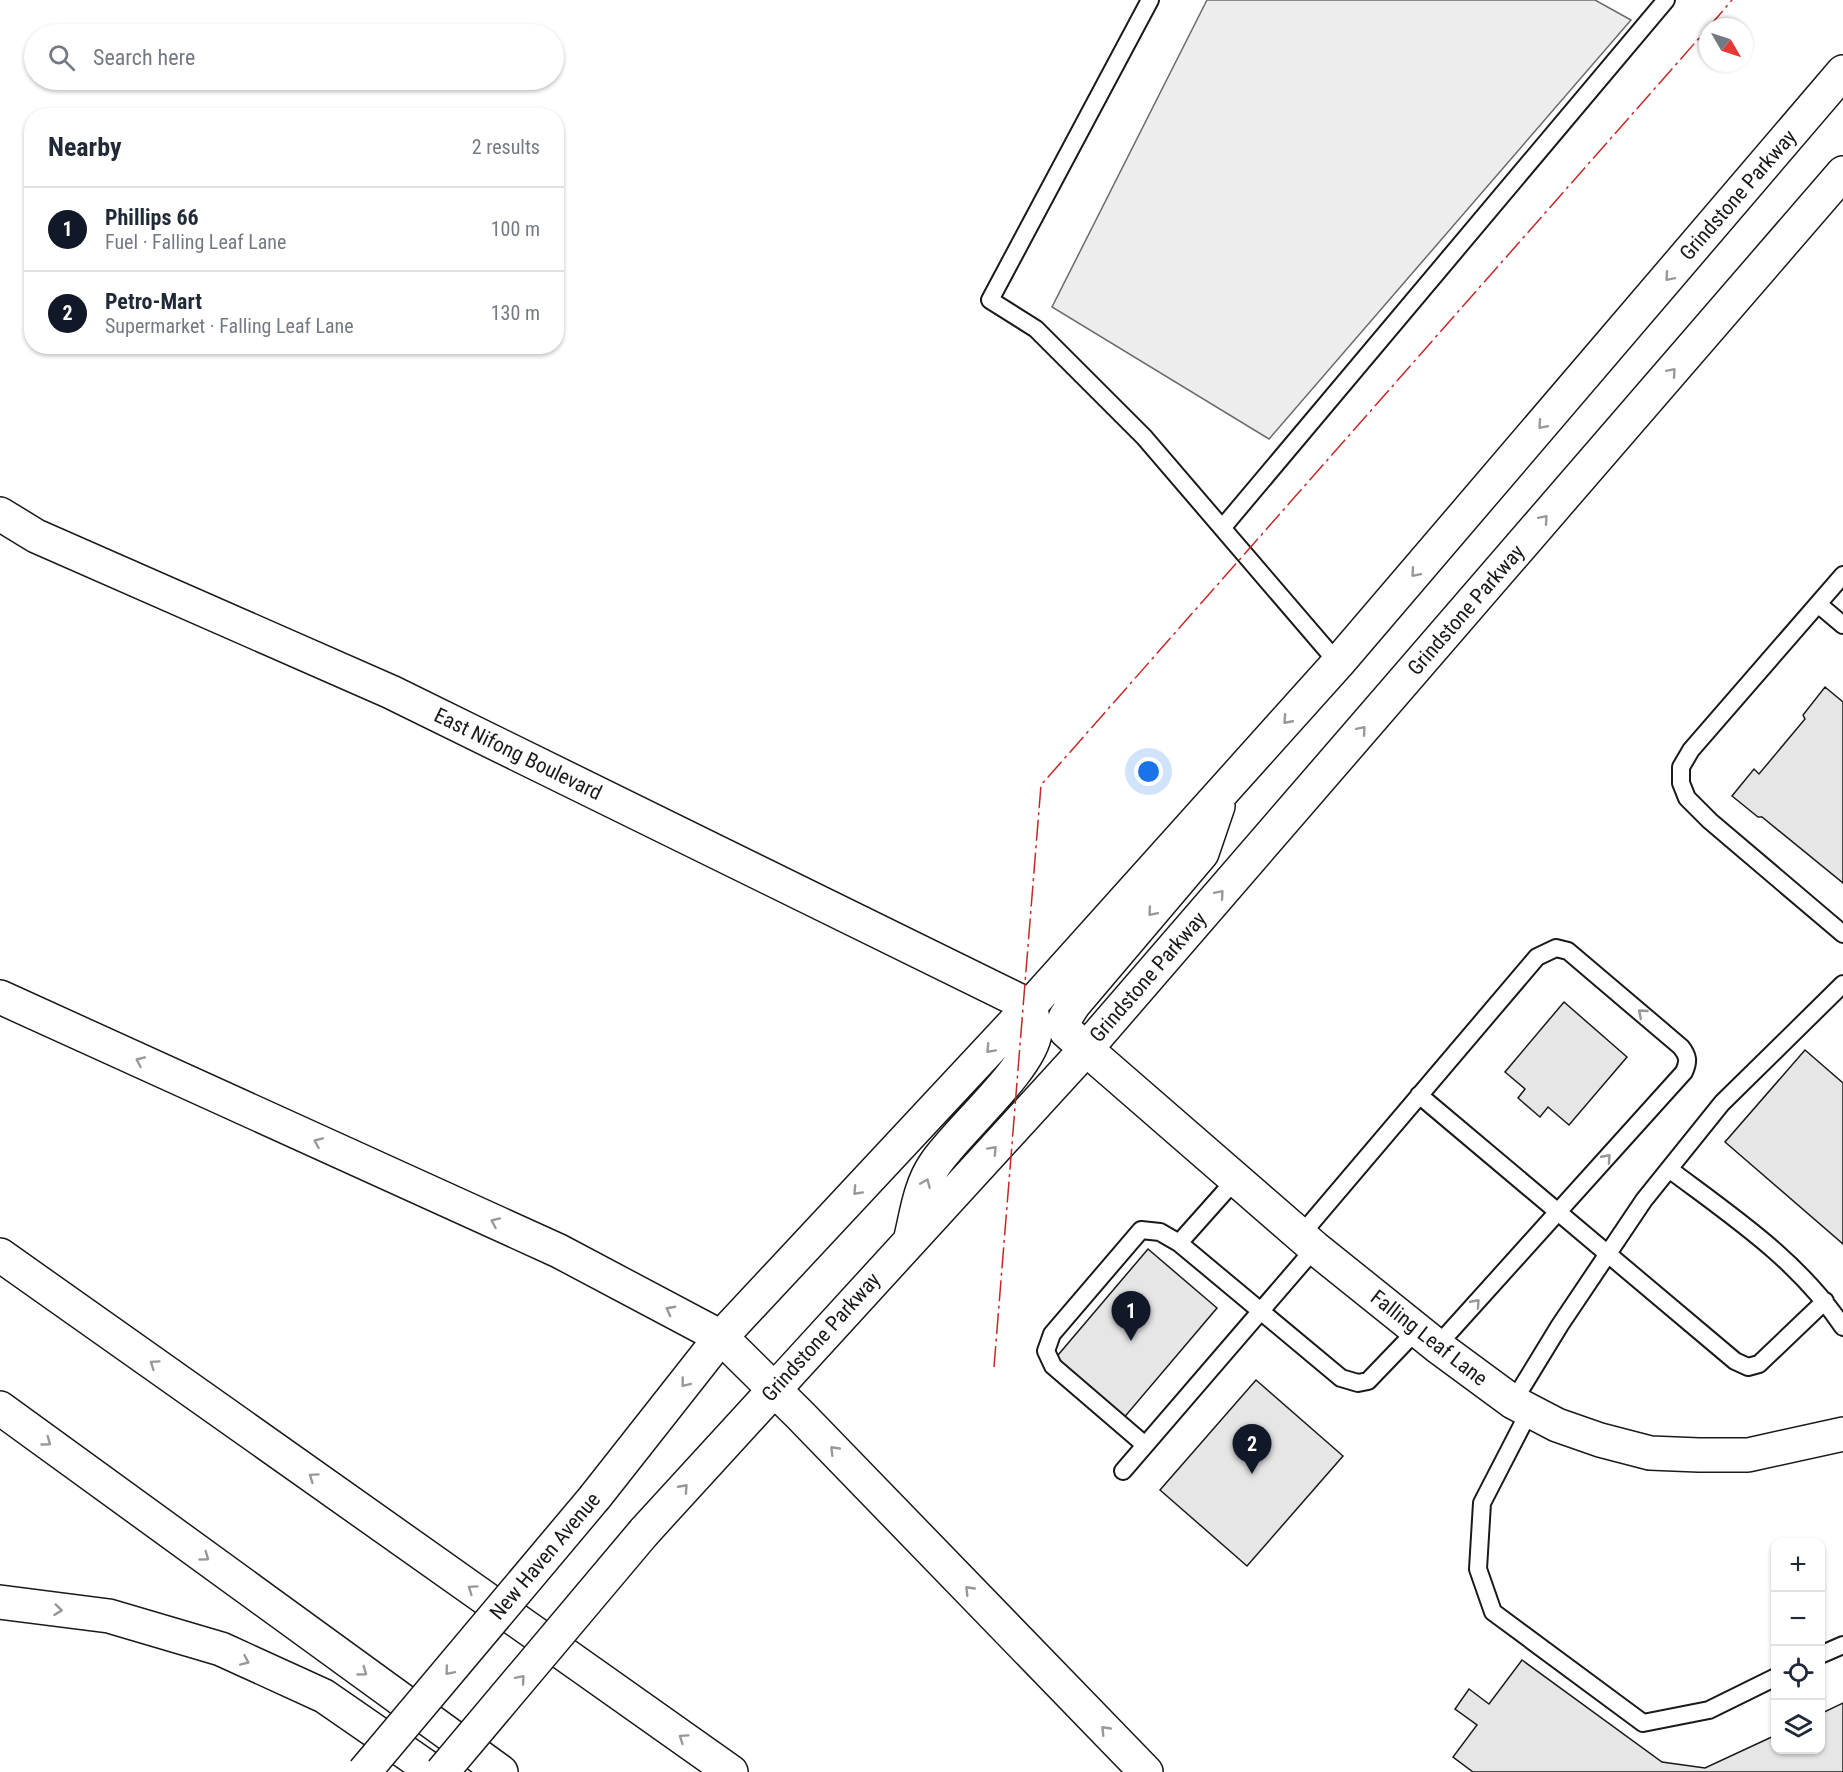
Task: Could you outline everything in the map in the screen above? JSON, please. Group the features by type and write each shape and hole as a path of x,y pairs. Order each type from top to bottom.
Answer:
{"main road":[{"name":"Grindstone Parkway","path":"721,1337 1030,1006 1338,663 1843,72"},
{"name":"Grindstone Parkway","path":"442,1772 644,1532 1086,1049 1843,173"},
{"name":"East Nifong Boulevard","path":"0,514 36,536 392,692 1030,1006"},
{"name":"Falling Leaf Lane","path":"1223,791 1202,853 1074,1004 1065,1018 1066,1031 1308,1242 1427,1338 1521,1406 1557,1425 1600,1440 1650,1453 1748,1455 1843,1434"},
{"path":"0,997 559,1251 721,1337 775,1389 1146,1772"},
{"path":"910,1239 924,1184 936,1162 1000,1089 1031,1044 1035,1032 1030,1006"},
{"path":"0,1256 731,1772"},
{"name":"New Haven Avenue","path":"364,1772 595,1497 721,1337"},
{"path":"0,1408 501,1772"},
{"path":"0,1602 109,1616 221,1649 324,1696 434,1772"}],"lane":[{"path":"1150,0 990,300 1036,329 1144,436 1338,663"},
{"path":"1223,527 1666,0"},
{"path":"1843,575 1690,750 1681,767 1681,783 1687,798 1710,821 1843,934"},
{"path":"1818,604 1843,625"},
{"path":"1123,1471 1262,1311 1308,1242 1419,1095 1537,957 1556,948 1568,951 1637,1008 1687,1055 1688,1063 1684,1072 1558,1212 1427,1338 1368,1381 1358,1383 1341,1378 1262,1311 1179,1243 1160,1232 1141,1230 1053,1334 1046,1352 1053,1366 1145,1445"},
{"path":"1771,1679 1709,1710 1643,1723 1493,1612 1478,1569 1482,1503 1521,1406 1560,1325 1644,1200 1722,1103 1840,992"},
{"path":"1419,1095 1735,1361 1748,1367 1759,1364 1825,1300"},
{"path":"1669,1169 1775,1250 1825,1300 1843,1327"},
{"path":"1179,1243 1236,1179"},
{"path":"1825,1653 1843,1645"}],"shaded area":[{"path":"1207,0 1595,0 1631,20 1269,439 1052,307"}],"building":[{"path":"1825,687 1843,702 1843,883 1762,817 1758,817 1732,796 1754,769 1759,774 1805,719 1803,715"},
{"path":"1564,1002 1627,1057 1569,1125 1548,1107 1540,1117 1518,1098 1525,1089 1505,1072"},
{"path":"1805,1050 1843,1083 1843,1244 1725,1142"},
{"path":"1148,1249 1217,1308 1122,1420 1053,1361"},
{"path":"1256,1380 1343,1456 1247,1566 1160,1490"},
{"path":"1522,1660 1662,1762 1705,1768 1771,1737 1771,1754 1825,1754 1825,1712 1843,1703 1843,1772 1473,1772 1453,1757 1477,1725 1455,1709 1469,1689 1489,1704"}],"power":[{"path":"1717,18 1732,0"},
{"path":"994,1367 1041,785 1699,38"}],"place":[{"name":"Phillips 66","path":"1131,1341"},
{"name":"Petro-Mart","path":"1252,1474"}]}
